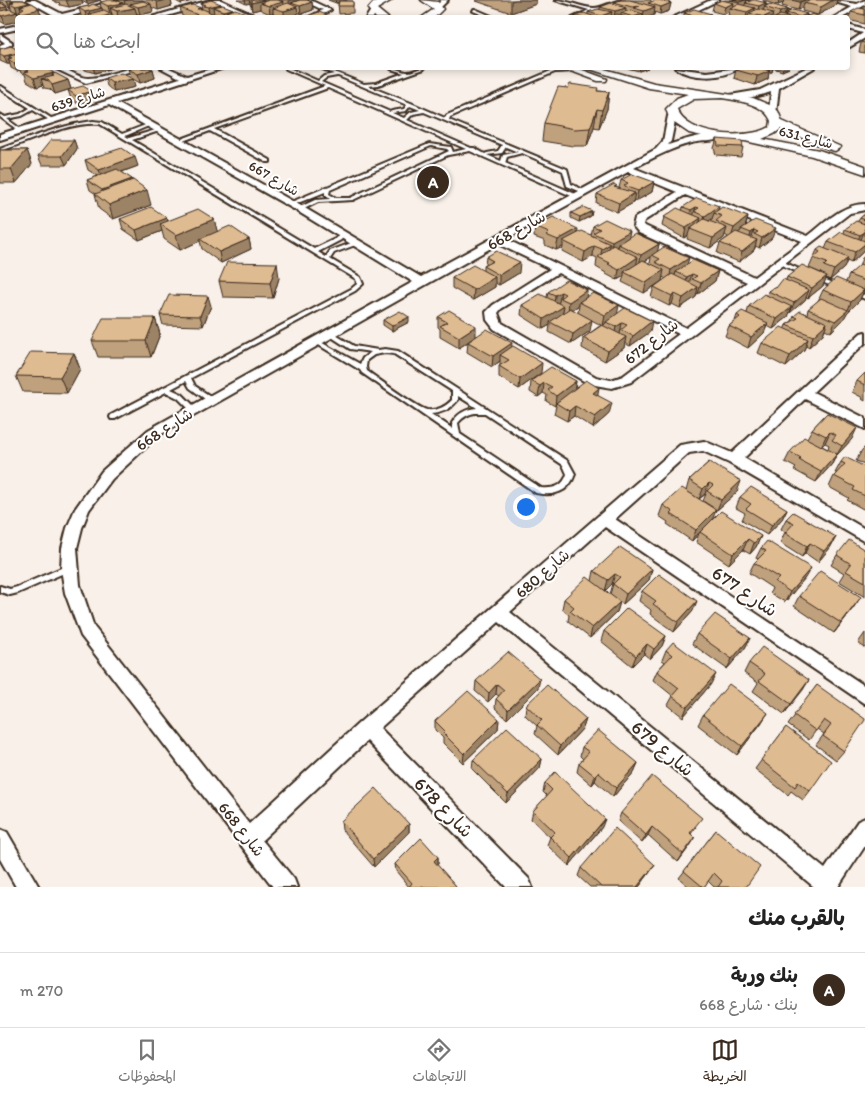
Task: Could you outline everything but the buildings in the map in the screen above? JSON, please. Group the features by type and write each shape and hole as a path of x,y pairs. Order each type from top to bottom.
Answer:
{"main road":[{"path":"371,9 388,0"},
{"path":"425,0 440,6 429,15"},
{"path":"574,70 666,107 681,124 697,132 718,137 739,138 767,134 776,129 776,117"},
{"path":"599,70 654,86 716,95"},
{"name":"شارع 631","path":"666,107 686,98 716,95 728,96 761,105 801,134 865,158"},
{"name":"شارع 631","path":"739,138 815,153 865,170"}],"street":[{"path":"30,0 55,15"},
{"path":"66,15 124,0"},
{"path":"163,15 216,0 250,15"},
{"path":"306,0 328,10 317,15"},
{"path":"558,0 594,10"},
{"path":"582,15 621,0"},
{"path":"681,15 716,0"},
{"path":"737,0 796,15"},
{"path":"831,0 857,6"},
{"path":"841,15 865,2"},
{"path":"690,11 702,15"},
{"path":"0,31 15,27"},
{"path":"850,28 865,34"},
{"path":"850,45 865,34"},
{"path":"0,36 10,43 0,48"},
{"path":"62,70 86,81 132,70"},
{"path":"168,70 185,78"},
{"name":"شارع 639","path":"0,137 213,70"},
{"path":"687,70 712,76 731,70"},
{"path":"728,96 755,95 775,88 806,70"},
{"path":"775,88 776,117"},
{"name":"شارع 667","path":"110,103 296,207 421,282"},
{"path":"659,151 666,141 666,107"},
{"name":"شارع 668","path":"286,887 87,631 76,603 68,568 72,533 83,507 105,476 124,456 146,438 211,400 659,151 692,140 718,137"},
{"path":"628,169 809,240"},
{"path":"685,192 639,220 638,226 644,232 755,281"},
{"name":"شارع 672","path":"559,268 497,307 491,316 498,326 593,381 612,384 627,380 850,208 865,207"},
{"path":"499,240 559,268 687,333"},
{"path":"734,459 806,394 865,336"},
{"path":"806,394 865,424"},
{"name":"شارع 680","path":"249,838 367,728 685,448 704,446 734,459 865,536"},
{"name":"شارع 677","path":"604,519 865,696"},
{"name":"شارع 679","path":"498,612 827,886"},
{"name":"شارع 678","path":"367,728 521,887"},
{"path":"827,886 865,828"},
{"path":"0,839 28,887"}],"lane":[{"path":"474,10 487,15"},
{"path":"292,70 546,182 582,194"},
{"path":"306,76 322,74 324,70"},
{"path":"329,70 565,170 569,185 582,194"},
{"path":"398,70 407,73"},
{"path":"364,85 377,84 416,70"},
{"path":"446,120 448,116 554,72 566,70"},
{"path":"319,82 325,77 340,75"},
{"path":"178,141 329,86"},
{"path":"0,87 52,120"},
{"path":"0,92 9,93"},
{"path":"389,112 405,110 410,104"},
{"path":"2,116 21,115 33,108"},
{"path":"405,119 412,113 426,111"},
{"path":"2,116 20,130"},
{"path":"0,150 92,122 101,122 328,258 358,278 360,284 113,417"},
{"path":"123,135 154,127"},
{"path":"130,139 154,127"},
{"path":"210,129 268,161"},
{"path":"296,207 328,189 431,145 441,140 443,136"},
{"path":"484,154 500,152 505,144"},
{"path":"431,145 447,146 451,150 450,154"},
{"path":"296,207 316,201 351,199 450,154 472,148"},
{"path":"503,162 506,156 525,152"},
{"path":"546,182 568,178"},
{"path":"328,189 327,194 336,200"},
{"path":"315,251 339,239 342,234"},
{"path":"328,258 332,252 356,243"},
{"path":"779,262 865,297"},
{"path":"315,341 362,368 364,372 539,492 554,491 566,485 571,474 566,463 396,352 352,348 329,333"},
{"path":"362,368 365,359 379,351"},
{"path":"188,378 192,387 211,400"},
{"path":"166,389 180,396 194,410"},
{"path":"422,412 435,412 447,408 455,400 455,390"},
{"path":"458,436 454,427 461,415 473,410 487,411"},
{"path":"0,589 10,592 18,590 68,568"}],"place":[{"name":"بنك وربة","path":"433,182"}]}
